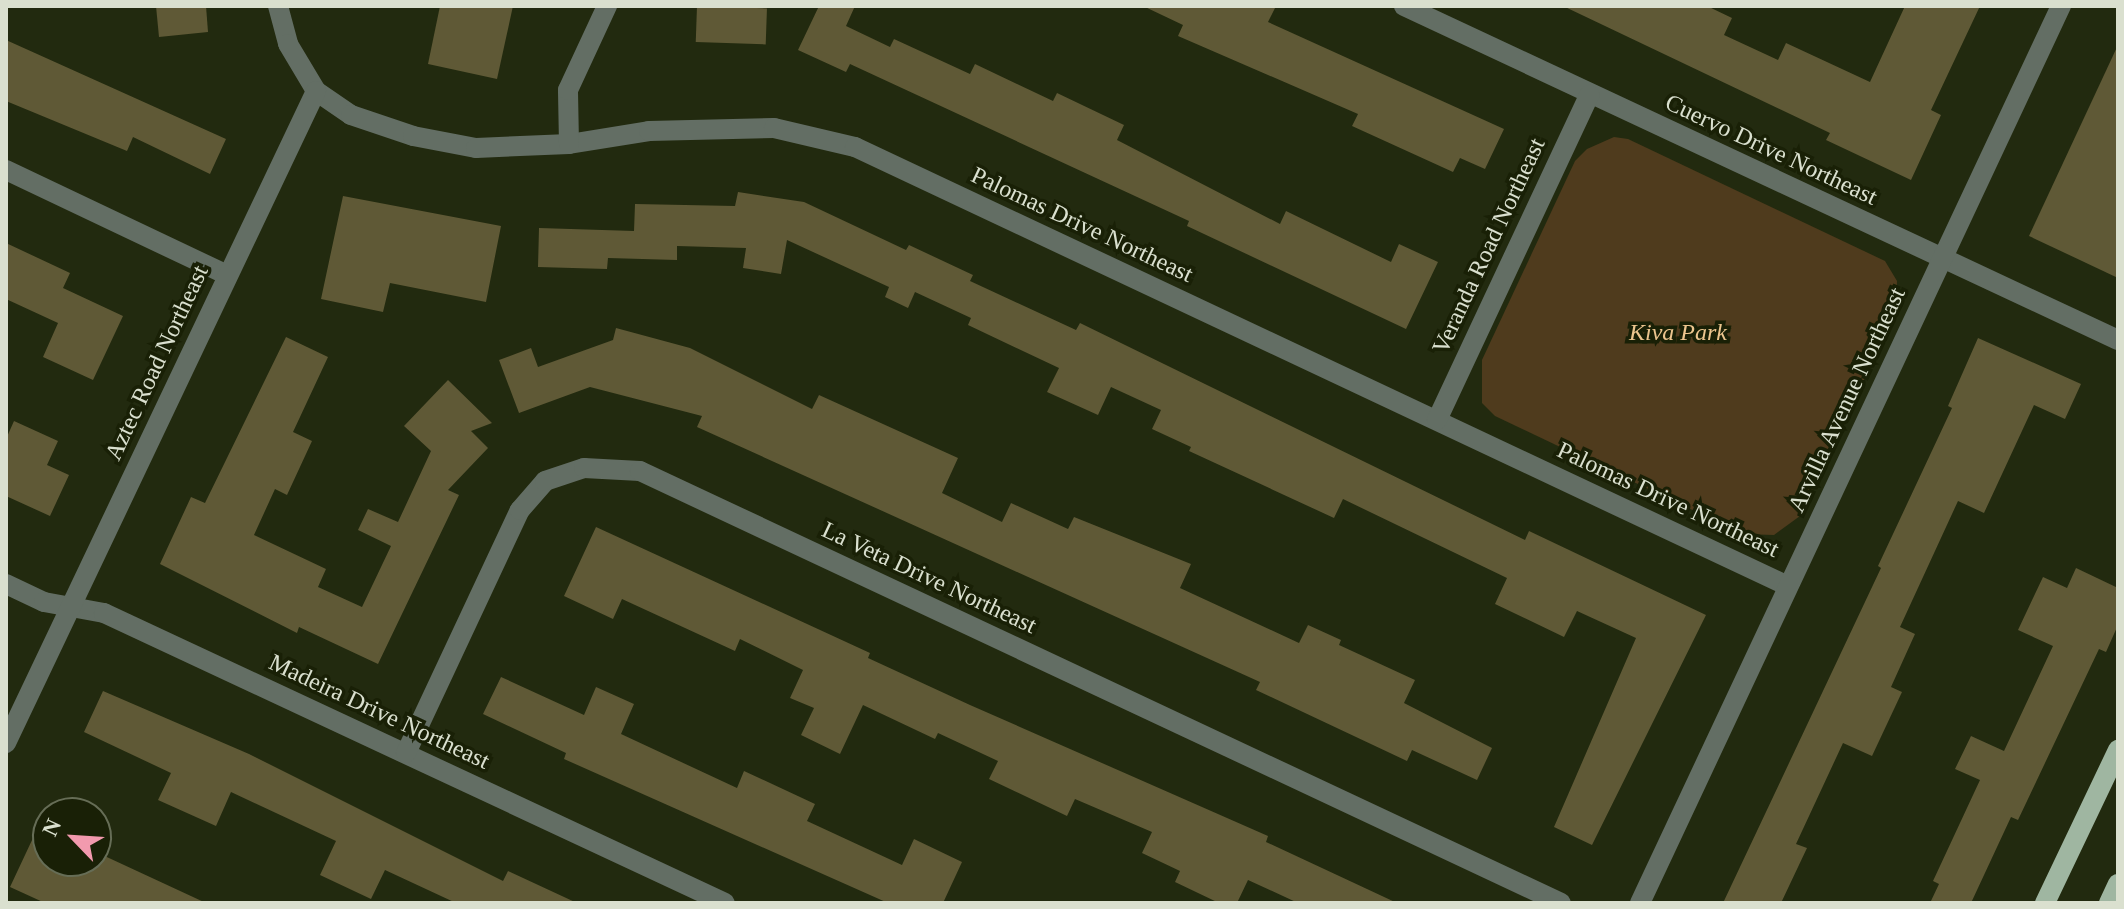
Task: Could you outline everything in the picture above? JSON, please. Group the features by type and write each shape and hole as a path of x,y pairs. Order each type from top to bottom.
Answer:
{"main road":[{"path":"2045,903 2118,750"},
{"path":"2109,903 2118,884"}],"street":[{"path":"278,6 288,44 316,91"},
{"path":"569,144 568,90 607,6"},
{"name":"Cuervo Drive Northeast","path":"1404,6 2118,340"},
{"name":"Arvilla Avenue Northeast","path":"1640,903 2061,6"},
{"name":"Palomas Drive Northeast","path":"316,91 351,115 413,136 476,148 569,144 649,131 774,128 855,147 1788,586"},
{"name":"Aztec Road Northeast","path":"6,743 316,91"},
{"name":"Veranda Road Northeast","path":"1437,420 1589,95"},
{"path":"6,170 227,275"},
{"name":"La Veta Drive Northeast","path":"406,753 520,510 545,481 584,468 640,471 1561,903"},
{"name":"Madeira Drive Northeast","path":"6,584 44,602 104,613 725,903"}],"green space":[{"name":"Kiva Park","path":"1614,137 1628,139 1885,261 1897,281 1896,312 1800,516 1774,535 1743,534 1495,416 1482,403 1482,360 1575,161 1587,149"}],"building":[{"path":"156,6 206,6 208,32 159,37"},
{"path":"440,6 513,6 497,79 428,64"},
{"path":"697,6 767,8 766,44 696,42"},
{"path":"819,6 855,6 846,26 890,47 894,39 970,74 975,64 1053,101 1057,93 1124,125 1117,140 1280,224 1286,211 1391,262 1399,244 1438,262 1406,329 1187,226 1189,221 850,64 846,72 798,50"},
{"path":"1143,6 1276,6 1268,22 1504,129 1485,169 1460,158 1453,172 1352,126 1358,114 1178,36 1183,25"},
{"path":"1563,6 1707,6 1732,18 1724,35 1778,60 1786,43 1870,82 1905,6 1980,6 1931,110 1941,115 1911,180 1826,140 1830,133"},
{"path":"6,40 226,139 210,174 133,137 127,151 6,101"},
{"path":"2118,45 2118,278 2029,236"},
{"path":"738,192 804,202 906,250 909,245 973,275 970,281 1076,330 1080,323 1525,540 1529,531 1706,615 1592,845 1554,827 1636,638 1577,611 1564,637 1495,604 1507,578 1343,499 1334,518 1189,451 1191,447 1152,429 1161,410 1111,387 1098,415 1047,392 1059,368 968,325 971,318 915,292 908,308 885,297 889,287 787,240 781,274 743,268 746,248 677,246 677,260 608,258 607,269 538,267 539,228 634,231 635,204 735,206"},
{"path":"343,196 501,226 486,302 390,283 383,312 321,299"},
{"path":"6,243 70,273 63,288 123,316 93,380 43,357 58,323 6,299"},
{"path":"616,328 690,348 812,409 819,395 958,458 942,493 1002,522 1011,503 1068,529 1074,517 1191,564 1180,588 1299,643 1308,625 1341,640 1339,645 1415,680 1404,703 1492,748 1477,780 1412,750 1407,761 1256,690 1260,682 697,427 702,416 590,387 519,413 499,360 531,348 538,367 613,340"},
{"path":"286,337 328,357 293,432 312,441 287,495 275,489 254,535 326,569 318,587 362,607 391,546 358,530 368,509 398,522 431,451 404,426 448,380 492,423 471,431 488,448 448,490 459,495 378,664 299,627 297,633 160,564 191,497 205,503"},
{"path":"1978,338 2081,384 2065,419 2034,405 1984,513 1958,501 1900,627 1915,634 1891,687 1902,692 1872,756 1843,743 1796,844 1807,848 1781,903 1723,903 1881,568 1878,566 1952,408 1948,406"},
{"path":"14,421 58,441 47,465 69,475 50,516 6,496 6,439"},
{"path":"596,527 870,653 868,658 970,705 1268,836 1266,842 1397,903 1298,903 1248,880 1237,903 1219,903 1175,882 1180,871 1142,853 1152,832 1075,799 1067,816 989,779 998,761 938,733 935,739 863,705 840,754 801,735 814,708 790,698 803,670 740,639 735,651 622,599 613,619 564,596"},
{"path":"2076,568 2118,588 2118,625 2106,652 2099,649 2018,820 2011,817 1971,903 1930,903 1939,884 1933,881 1980,780 1955,769 1971,736 2004,751 2053,646 2018,630 2043,577 2067,588"},
{"path":"501,677 584,715 596,687 634,704 621,734 737,788 744,771 815,804 807,821 902,865 914,839 962,862 943,903 888,903 564,759 566,753 483,714"},
{"path":"103,691 249,754 503,881 508,871 577,903 456,903 385,870 371,899 320,875 336,841 231,792 216,826 158,800 171,773 84,732"},
{"path":"32,840 32,877 112,877 112,859 206,903 45,903 10,887"}]}
